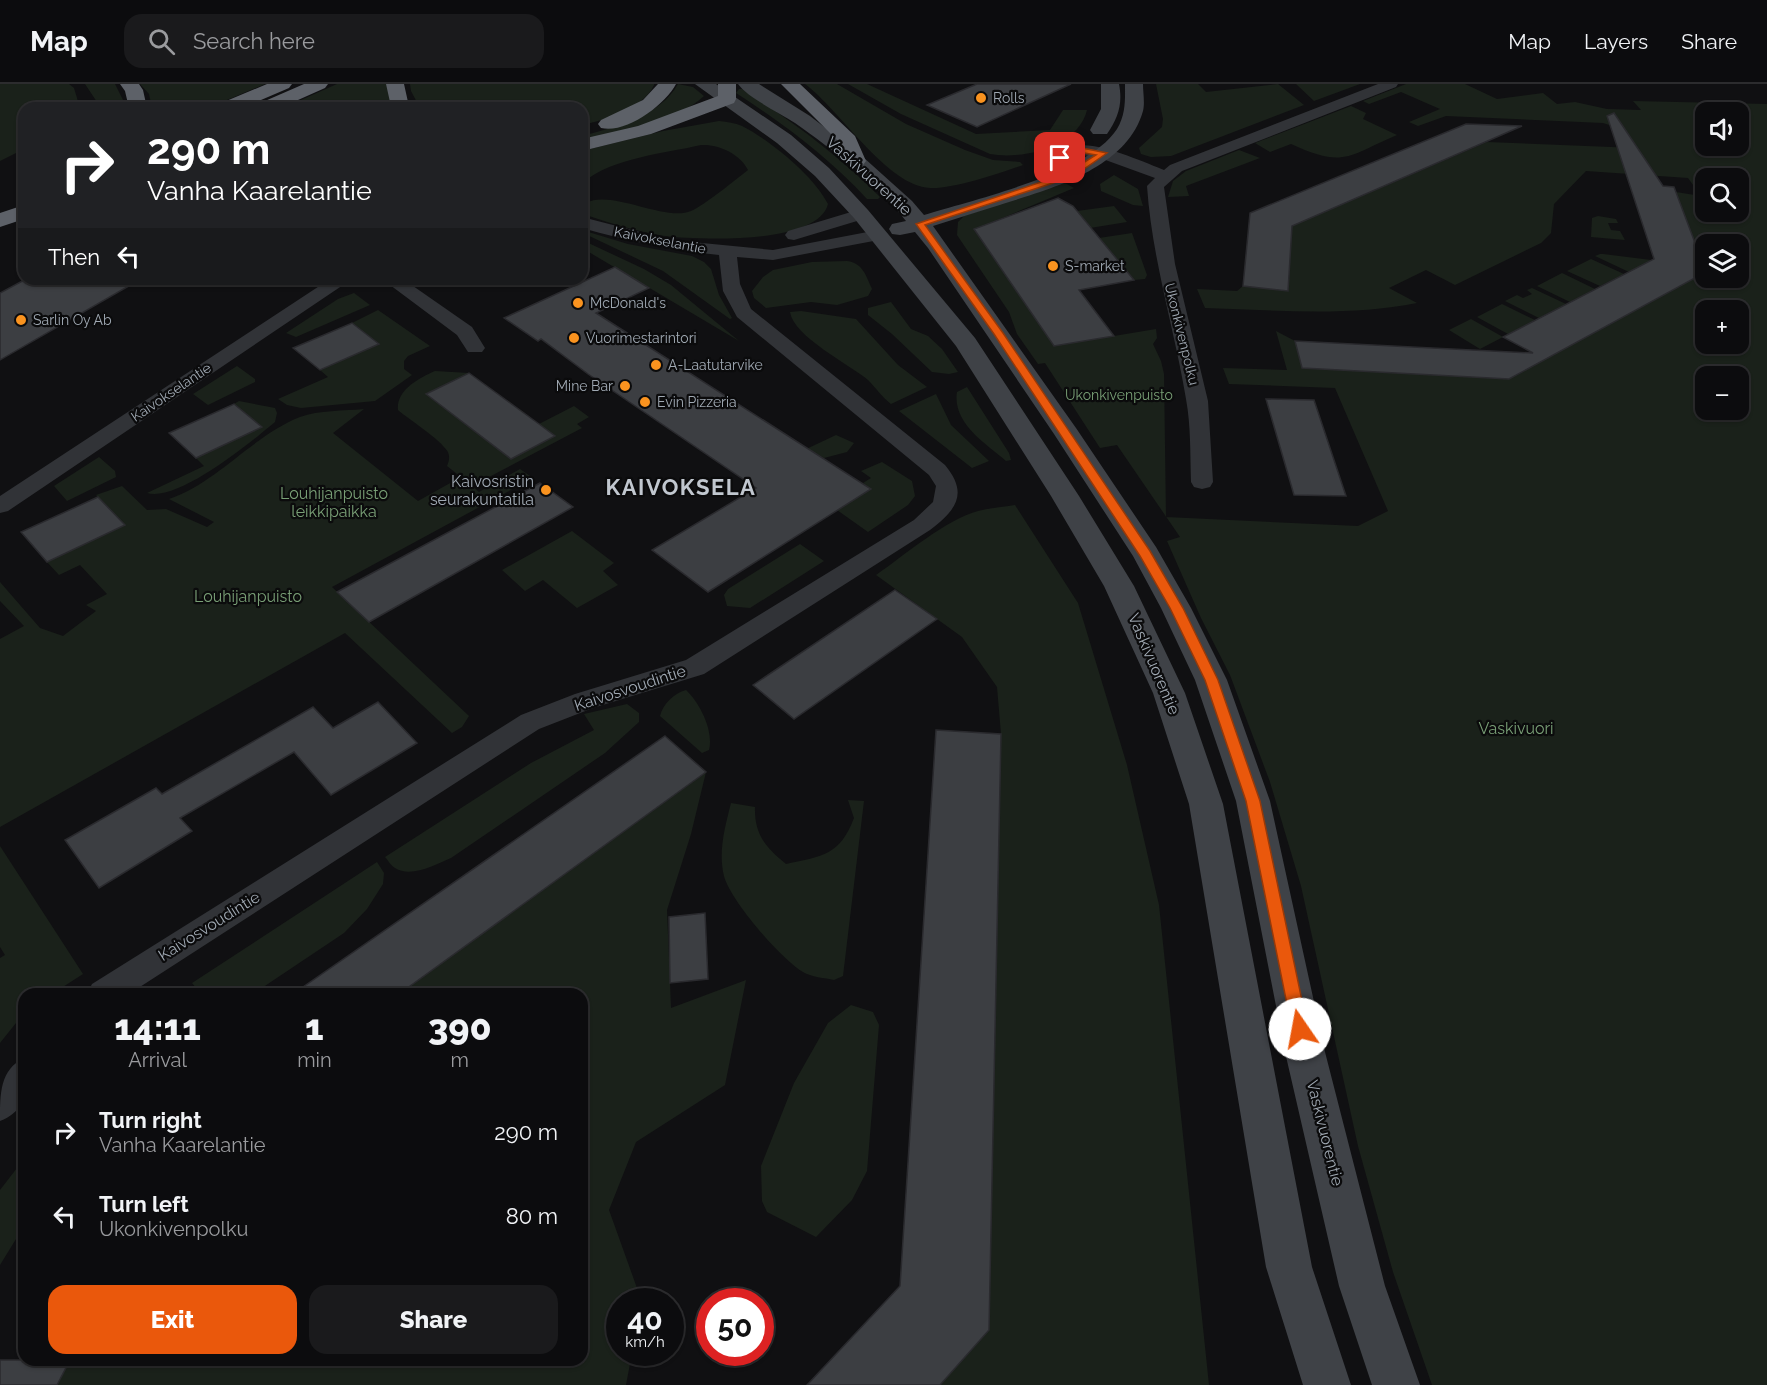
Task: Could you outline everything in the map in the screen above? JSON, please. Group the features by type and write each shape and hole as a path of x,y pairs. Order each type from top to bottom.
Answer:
{"highway":[{"path":"129,84 134,90 137,102"},
{"path":"240,102 283,84"},
{"path":"279,102 320,84"},
{"path":"395,84 399,102"},
{"path":"588,129 633,113 657,98 667,84"},
{"path":"790,84 848,140 856,161"},
{"path":"588,144 644,130 727,91"},
{"path":"0,201 18,194"},
{"path":"0,221 18,214"}],"main road":[{"name":"Vaskivuorentie","path":"704,84 727,91 784,139 822,172 878,234 966,343 1059,487 1119,586 1169,693 1206,804 1253,1054 1289,1266 1327,1385"},
{"name":"Vaskivuorentie","path":"747,84 803,120 856,161 905,205 999,333 1146,554 1176,608 1211,680 1253,801 1305,1052 1359,1274 1396,1385"},
{"path":"1091,155 1099,133 1110,115 1112,104 1110,84"},
{"path":"878,234 920,224 1053,180 1091,155 1115,143 1132,118 1134,84"},
{"path":"861,214 963,192 1091,155"}],"street":[{"path":"1091,155 1160,181 1176,168 1391,84"},
{"name":"Ukonkivenpolku","path":"1160,181 1157,209 1169,287 1196,393 1202,482"},
{"name":"Kaivokselantie","path":"734,251 861,214"},
{"name":"Kaivokselantie","path":"588,224 653,241 773,255 878,234"},
{"name":"Kaivosvoudintie","path":"112,988 530,722 584,701 695,667 914,530 940,510 945,503 948,487 945,478 744,314 734,299 728,282 734,251"},
{"name":"Kaivokselantie","path":"0,506 335,285"},
{"path":"400,285 465,331 475,348"},
{"path":"0,1105 18,1082"}],"green space":[{"path":"0,84 69,84 74,88 78,102 18,102 18,152 0,161"},
{"path":"85,84 115,84 123,102 97,102"},
{"path":"140,84 265,84 222,102 151,102 149,94"},
{"path":"337,84 388,84 392,102 296,102"},
{"path":"410,84 654,84 642,100 623,112 588,124 588,102 417,102"},
{"path":"678,84 693,87 704,96 679,112 664,118 588,139 588,134 623,124 649,112 670,95"},
{"path":"805,84 837,84 906,124 965,150 993,160 1020,162 1023,165 977,180 940,188 914,184 897,175 881,161"},
{"path":"848,84 867,84 976,134 1050,130 1063,110 1087,110 1082,123 1073,133 1048,148 1018,155 990,154 901,114"},
{"path":"1156,84 1198,84 1206,92 1278,84 1304,105 1171,156 1151,157 1141,154 1139,148 1162,127 1163,119"},
{"path":"1296,84 1360,84 1314,101"},
{"name":"Vaskivuori","path":"1406,84 1465,84 1497,99 1543,93 1557,104 1575,102 1607,109 1641,110 1633,101 1695,102 1695,156 1749,156 1749,104 1767,104 1767,1385 1432,1385 1393,1272 1358,1146 1301,886 1270,782 1230,675 1201,618 1167,541 1180,537 1166,517 1358,526 1388,511 1335,388 1229,384 1223,368 1287,370 1276,331 1295,341 1302,368 1509,379 1695,277 1695,288 1749,288 1749,234 1695,234 1695,244 1676,192 1695,195 1695,222 1749,222 1749,168 1695,168 1695,188 1688,178 1586,171 1554,204 1551,233 1541,243 1455,285 1426,270 1389,288 1417,303 1338,311 1205,308 1197,289 1237,291 1243,286 1288,291 1292,226 1487,142 1636,148 1625,130 1603,123 1446,116 1418,126 1409,122 1440,109 1401,92 1369,104 1363,101"},
{"path":"739,89 761,101 814,139 880,197 867,199 805,142 736,93"},
{"path":"1351,106 1366,113 1363,119 1397,135 1355,154 1334,158 1291,144 1270,152 1255,143"},
{"path":"719,121 739,125 778,149 813,182 828,204 820,217 803,227 756,237 665,236 617,225 588,215 588,202 597,200 623,202 667,212 691,211 748,170 740,159 728,151 715,146 701,145 624,162 609,167 588,179 588,150 663,131"},
{"path":"1239,150 1260,158 1186,186 1189,196 1168,197 1173,181 1186,171"},
{"path":"1114,175 1138,189 1143,206 1133,205 1101,191 1100,184"},
{"name":"Ukonkivenpuisto","path":"1063,182 1074,188 974,230 1054,346 1156,329 1157,338 1153,344 1164,374 1166,517 1117,445 1100,448 1045,363 1038,364 1017,334 1009,312 957,235 958,222 964,216"},
{"path":"1114,206 1127,222 1090,228 1077,211"},
{"path":"1598,216 1616,219 1618,223 1608,223 1611,230 1620,231 1625,240 1591,237 1592,218"},
{"path":"588,232 628,244 692,256 704,262 711,269 719,295 732,318 730,319 663,271 588,235"},
{"path":"1132,233 1147,275 1145,279 1134,280 1099,238"},
{"path":"588,243 644,269 671,285 739,341 588,252"},
{"path":"1600,254 1651,260 1629,272 1595,256"},
{"path":"1591,259 1624,274 1600,286 1567,271"},
{"path":"847,261 857,264 863,271 872,289 868,296 837,305 811,302 766,308 754,298 752,291 763,277 773,270 812,262"},
{"path":"1562,273 1595,289 1570,302 1537,286"},
{"path":"1532,288 1566,304 1539,318 1505,301 1517,295 1523,298 1532,294 1527,290"},
{"path":"354,293 370,305 296,337 286,333 338,299"},
{"path":"891,302 911,329 928,336 942,349 958,372 949,374 932,372 868,315 868,308"},
{"path":"1502,304 1535,320 1508,334 1477,317"},
{"path":"378,310 430,346 408,356 404,361 404,369 412,375 375,401 301,408 287,405 278,399 328,377 320,370 378,344 352,323"},
{"path":"801,311 856,319 898,365 927,387 891,404 868,380 801,331 790,312"},
{"path":"1471,319 1503,337 1480,349 1449,330"},
{"path":"237,366 255,379 255,382 208,405 193,394"},
{"name":"Louhijanpuisto","path":"435,371 469,373 427,394 554,436 539,424 574,406 589,417 577,424 582,428 472,486 479,492 520,469 533,478 332,587 469,716 462,727 452,733 345,633 0,827 0,639 24,626 0,601 0,582 40,628 63,636 96,611 86,605 107,594 80,565 59,575 47,562 124,525 96,495 122,486 147,510 166,509 207,527 214,522 169,499 203,482 266,435 300,417 315,413 364,409 333,433 418,501 461,477 447,466 449,456 444,447 432,435 398,410 398,403 405,391 422,377"},
{"path":"967,387 1009,453 1011,460 1006,461 980,440 965,423 957,403 957,392"},
{"path":"936,394 951,425 989,461 972,468 899,411"},
{"path":"239,401 275,408 277,413 275,422 232,456 195,480 177,489 161,493 147,493 204,466 196,458 262,427 234,404"},
{"path":"836,435 854,443 847,452 824,458 815,453 808,457 800,452"},
{"path":"99,457 115,471 116,477 67,501 54,486"},
{"path":"882,462 912,481 915,496 908,505 868,532 837,510 870,489 863,483 871,478 861,471"},
{"path":"1015,505 1078,603 1127,765 1159,905 1209,1385 940,1385 989,1330 1001,734 997,687 962,637 876,575 952,522 978,511"},
{"path":"572,531 614,563 603,571 618,585 577,608 543,580 525,591 502,570"},
{"path":"800,544 824,561 750,608 727,606 724,595 728,589"},
{"path":"686,690 701,710 708,726 709,750 702,753 660,716 670,700"},
{"path":"627,704 639,713 639,722 605,753 451,858 408,872 395,868 385,857 531,763 594,730 584,714"},
{"path":"706,772 691,834 667,910 671,1008 746,980 725,1085 636,1142 609,1210 637,1288 606,1288 606,1366 630,1366 626,1385 57,1385 67,1366 588,1366 588,988 407,988"},
{"path":"848,800 864,801 843,976 834,980 803,972 782,955 758,928 728,886 722,867 722,849 731,803 755,807 759,833 767,846 786,864 820,856 836,847 849,830 854,818"},
{"path":"0,846 83,974 61,988 18,988 18,1020 0,1043 0,958 5,955 0,947"},
{"path":"377,862 384,873 383,884 367,909 344,933 262,988 196,988 192,983"},
{"path":"851,1005 873,1012 879,1025 867,1171 852,1200 816,1237 767,1212 762,1201 761,1166 794,1083 828,1023"},
{"path":"18,1167 18,1236 0,1265 0,1190"}],"building":[{"path":"977,84 1071,84 977,127 927,105"},
{"path":"1614,113 1663,186 1674,187 1695,243 1695,278 1509,379 1302,368 1295,341 1533,353 1503,337 1654,259 1607,116"},
{"path":"1466,124 1522,126 1292,226 1288,291 1243,286 1250,213"},
{"path":"1058,198 1073,206 1134,280 1079,290 1114,336 1054,346 974,229"},
{"path":"615,267 649,288 596,313 871,489 708,592 652,550 756,488 588,374 541,339 538,341 504,318 576,285 588,285 588,279"},
{"name":"Sarlin Oy Ab","path":"18,283 131,285 0,360 0,293"},
{"path":"352,323 379,344 320,370 293,348"},
{"path":"469,373 555,436 511,459 426,394"},
{"path":"1266,399 1314,400 1346,496 1294,495"},
{"path":"234,404 262,427 196,458 169,433"},
{"path":"540,483 573,507 369,622 337,592"},
{"path":"98,497 125,525 47,562 21,532"},
{"path":"895,590 937,619 794,719 753,685"},
{"path":"378,702 417,743 331,795 294,752 180,818 192,831 99,888 65,840 156,788 162,794 313,707 333,728"},
{"path":"936,730 1001,734 989,1330 940,1385 807,1385 900,1286"},
{"path":"665,736 706,772 407,988 302,988"},
{"path":"705,913 708,979 670,983 669,917"},
{"path":"0,1360 18,1360 18,1366 67,1366 57,1385 0,1385"}],"place":[{"name":"Rolls","path":"981,98"},
{"name":"S-market","path":"1053,266"},
{"name":"McDonald's","path":"578,303"},
{"name":"Sarlin Oy Ab","path":"21,320"},
{"name":"Vuorimestarintori","path":"574,338"},
{"name":"A-Laatutarvike","path":"656,365"},
{"name":"Mine Bar","path":"625,386"},
{"name":"Evin Pizzeria","path":"645,402"},
{"name":"Kaivosristin seurakuntatila","path":"546,490"}],"district":[{"name":"KAIVOKSELA","path":"681,487"}],"route":[{"path":"1060,158 1077,150 1103,153 1078,170 1053,180 920,224 999,333 1146,554 1176,608 1211,680 1253,801 1300,1029"}],"park label":[{"name":"Louhijanpuisto leikkipaikka","path":"334,502"}]}
